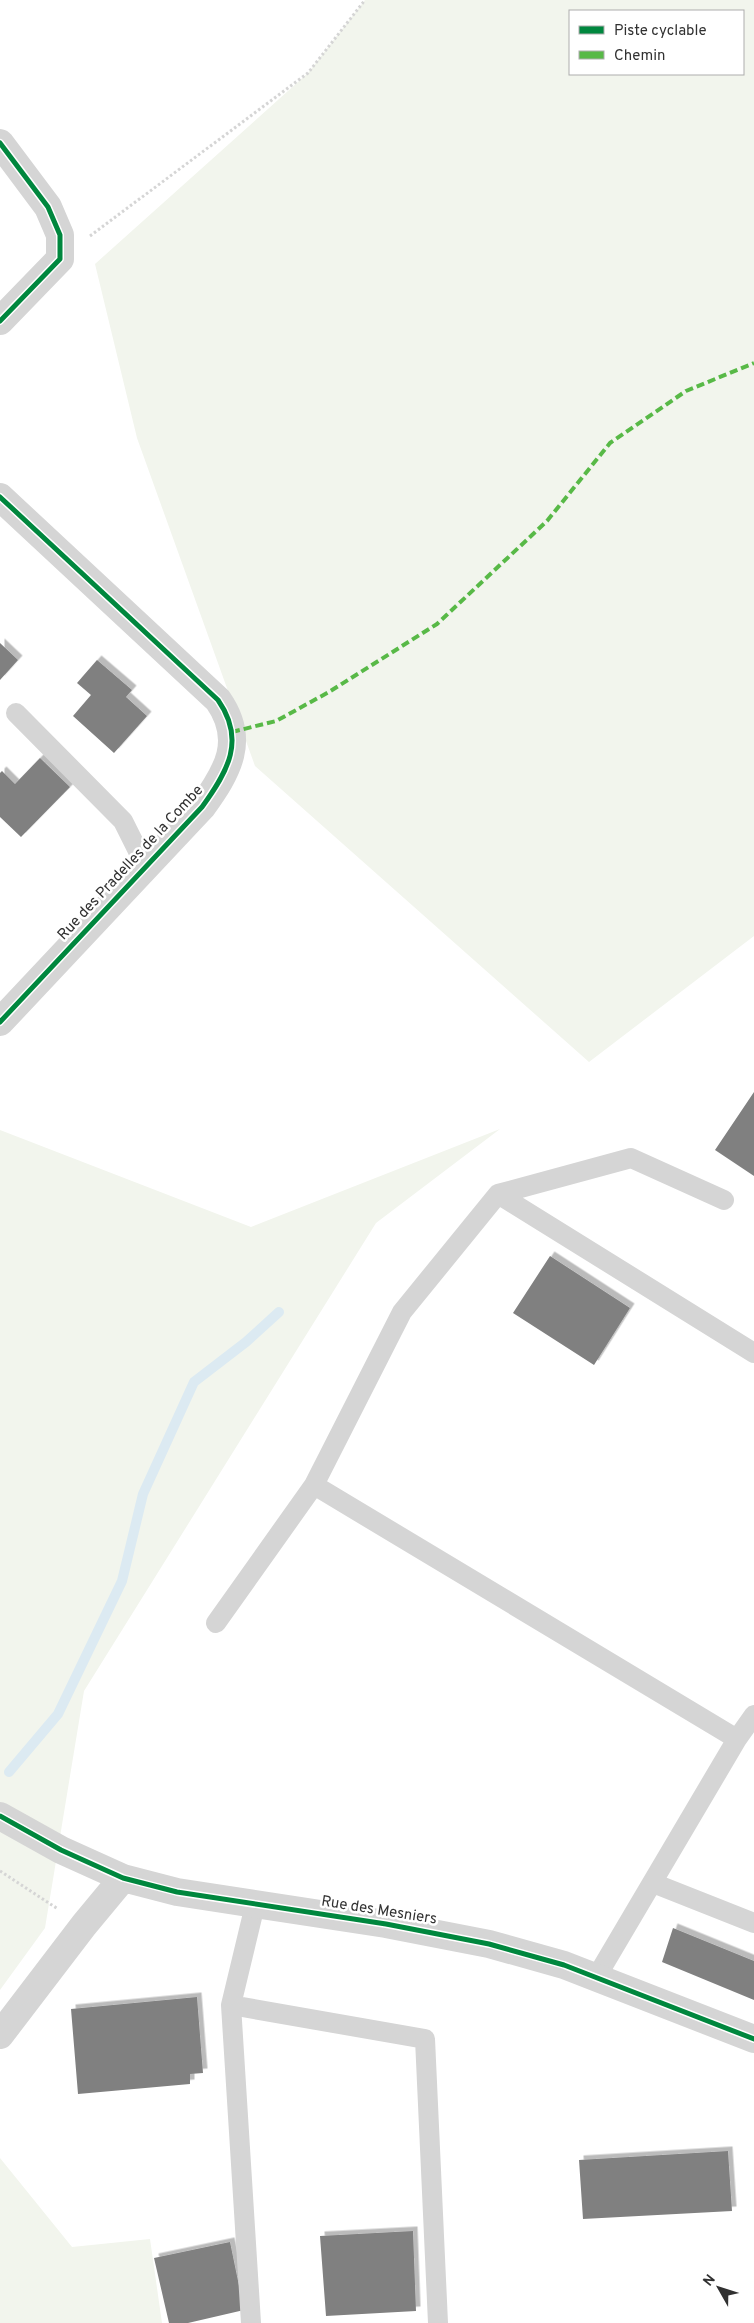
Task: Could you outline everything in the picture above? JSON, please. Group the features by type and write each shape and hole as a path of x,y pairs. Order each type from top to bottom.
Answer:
{"street":[{"path":"0,143 48,207 60,235 60,259 0,321"},
{"name":"Rue des Pradelles de la Combe","path":"0,497 218,700 228,715 232,732 232,750 218,784 202,807 0,1022"},
{"name":"Rue des Mesniers","path":"0,1816 61,1850 123,1878 177,1892 438,1933 531,1955 597,1976 754,2039"},
{"path":"0,2035 84,1925 123,1878"}],"lane":[{"path":"16,713 123,821 146,866"},
{"path":"216,1623 314,1485 402,1312 498,1194 631,1158 724,1200"},
{"path":"498,1194 754,1353"},
{"path":"314,1485 737,1740"},
{"path":"597,1976 737,1740 754,1715"},
{"path":"653,1883 754,1924"},
{"path":"251,2323 231,2005 255,1905"},
{"path":"231,2005 425,2039 438,2323"}],"path":[{"path":"60,259 308,73 365,0"},
{"path":"0,1871 84,1925"}],"shaded area":[{"path":"365,0 754,0 754,936 589,1062 255,766 137,438 95,264 308,73"},
{"path":"500,1129 376,1223 84,1691 45,1928 0,1990 0,1130 251,1227"},
{"path":"0,2158 72,2247 150,2239 162,2323 0,2323"}],"building":[{"path":"0,643 18,660 0,680"},
{"path":"97,660 132,690 126,697 147,716 114,753 73,716 91,695 77,683"},
{"path":"40,758 70,787 21,837 0,817 0,773 2,771 15,784"},
{"path":"754,1092 754,1176 715,1150"},
{"path":"550,1256 630,1308 594,1365 513,1313"},
{"path":"673,1928 754,1961 754,2000 662,1962"},
{"path":"197,1997 203,2073 190,2074 190,2084 78,2094 71,2009"},
{"path":"728,2151 732,2211 583,2219 579,2160"},
{"path":"413,2231 416,2311 326,2316 320,2236"},
{"path":"230,2242 244,2310 188,2323 169,2323 154,2258"}],"waterway":[{"path":"9,1772 58,1714 122,1581 143,1494 194,1382 246,1342 279,1312"}],"marked path":[{"path":"232,732 276,721 329,692 437,624 547,521 610,443 686,391 754,363"}],"cycle path":[{"path":"0,143 48,207 60,235 60,259 0,321"},
{"path":"0,497 218,700 231,729 232,742 226,768 202,807 0,1022"},
{"path":"0,1816 61,1850 123,1878 177,1892 386,1924 489,1944 564,1965 754,2039"}]}
